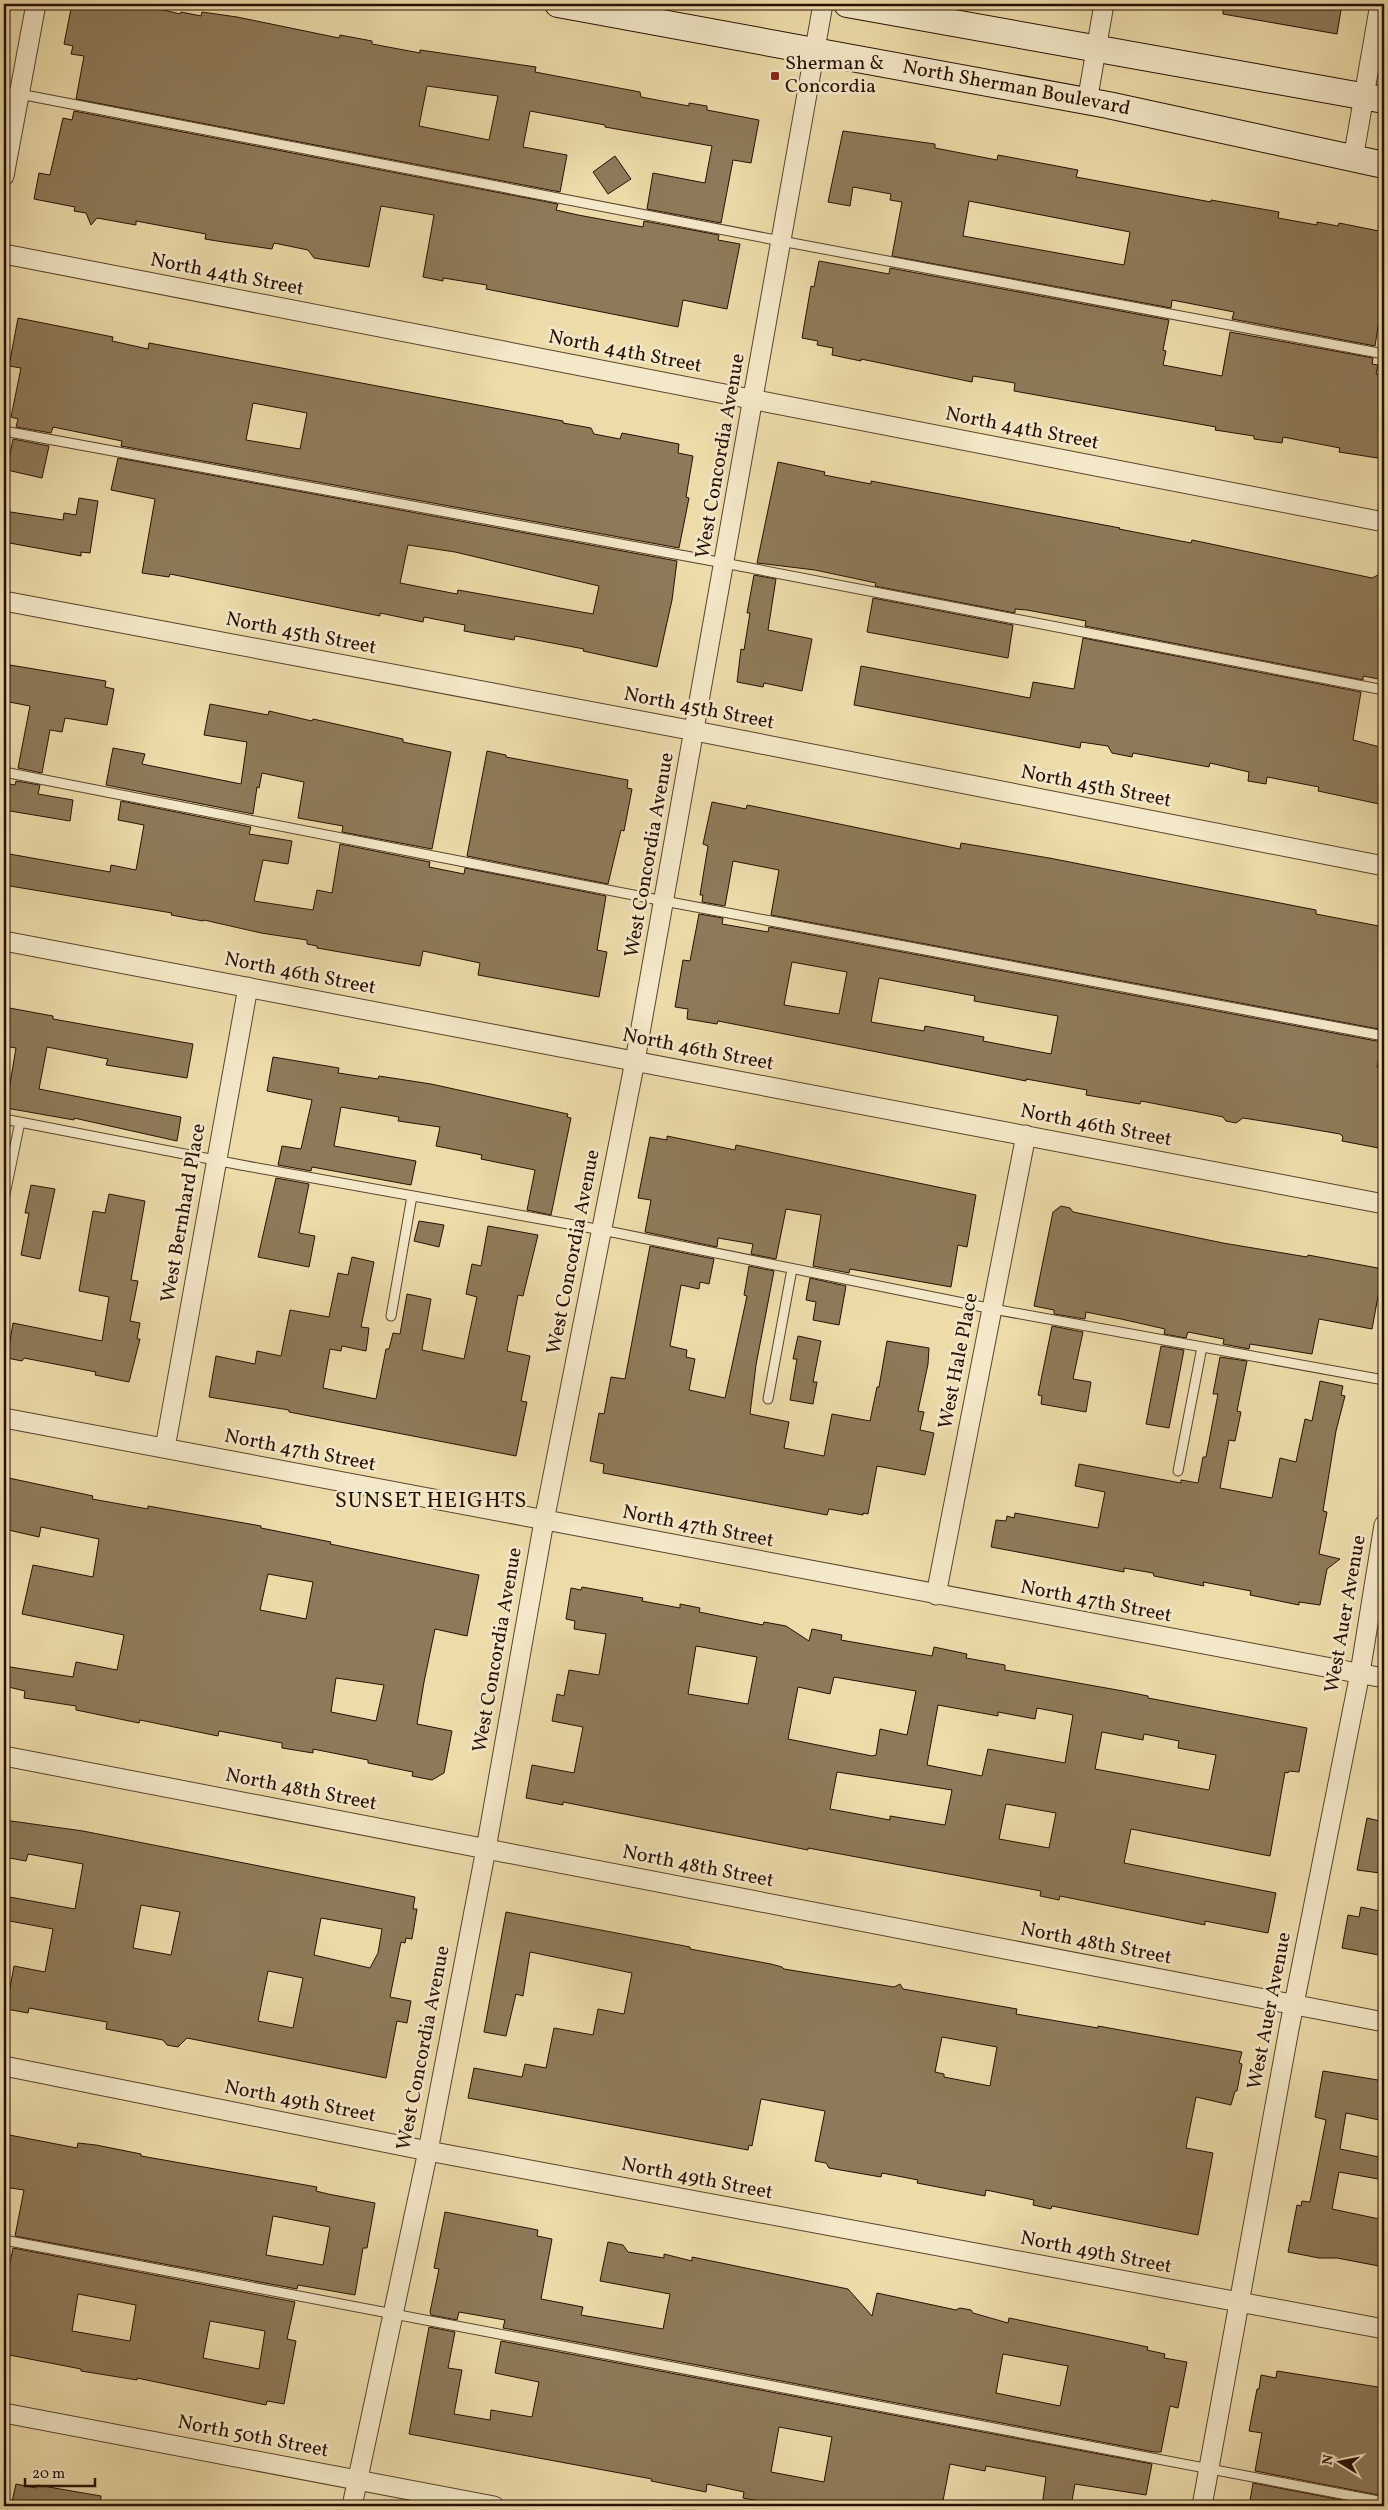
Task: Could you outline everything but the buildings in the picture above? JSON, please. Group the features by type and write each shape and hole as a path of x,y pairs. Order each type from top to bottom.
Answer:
{"main road":[{"name":"North Sherman Boulevard","path":"558,4 1087,102 1384,165"},
{"path":"847,4 1374,99"}],"street":[{"path":"4,176 11,93 36,4"},
{"name":"West Concordia Avenue","path":"352,2506 428,2151 486,1848 544,1521 635,1061 823,4"},
{"path":"1087,102 1104,4"},
{"path":"1353,159 1374,99 1380,4"},
{"name":"North 44th Street","path":"4,254 1384,522"},
{"name":"North 45th Street","path":"4,601 695,731 1384,866"},
{"name":"North 46th Street","path":"4,941 1384,1204"},
{"name":"West Bernhard Place","path":"165,1448 248,987"},
{"name":"West Hale Place","path":"936,1595 1026,1135"},
{"name":"North 47th Street","path":"4,1418 1384,1678"},
{"name":"West Auer Avenue","path":"1202,2506 1294,2005 1360,1673 1384,1524"},
{"name":"North 48th Street","path":"4,1756 1384,2022"},
{"name":"North 49th Street","path":"4,2066 428,2151 1384,2329"},
{"name":"North 50th Street","path":"4,2414 494,2506"}],"lane":[{"path":"11,93 1384,354"},
{"path":"4,430 724,563 1384,690"},
{"path":"4,772 664,900 1384,1036"},
{"path":"4,1118 217,1160 602,1230 993,1309 1384,1380"},
{"path":"4,1199 20,1122"},
{"path":"391,1316 412,1196"},
{"path":"768,1399 792,1269"},
{"path":"1178,1471 1202,1347"},
{"path":"4,2240 1384,2502"}],"place":[{"name":"Sherman & Concordia","path":"775,76"}],"district":[{"name":"SUNSET HEIGHTS","path":"431,1501"}]}
